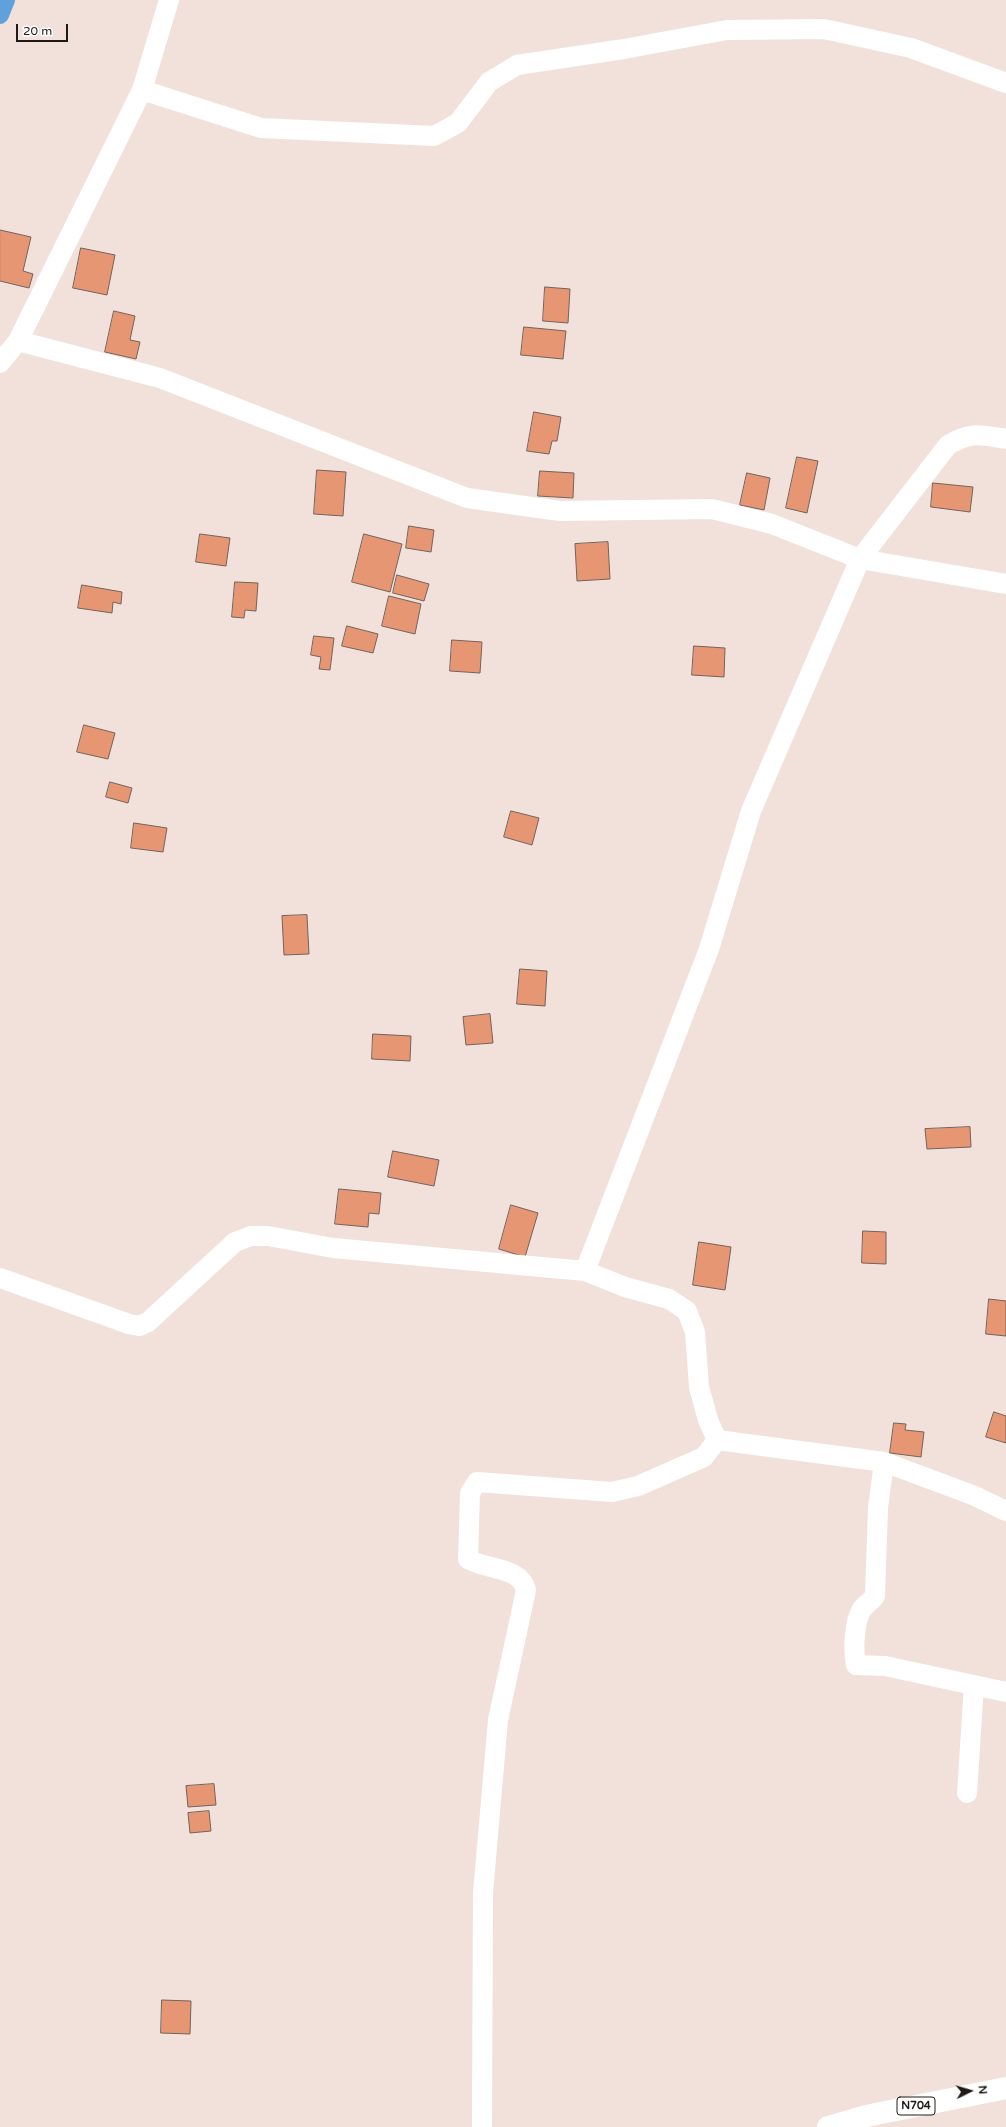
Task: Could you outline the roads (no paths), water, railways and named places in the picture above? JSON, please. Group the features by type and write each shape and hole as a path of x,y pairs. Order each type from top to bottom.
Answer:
{"highway":[{"name":"N704","path":"828,2127 866,2116 1006,2088"}],"street":[{"path":"0,363 18,340 142,90 169,0"},
{"path":"142,90 261,128 434,136 458,123 489,82 517,66 624,49 727,30 824,29 911,48 1006,84"},
{"path":"18,340 160,378 467,498 560,511 712,509 772,524 860,559 1006,584"},
{"path":"585,1270 709,949 751,811 860,559 948,445 962,436 977,434 1006,439"},
{"path":"0,1278 129,1324 139,1326 148,1322 235,1242 251,1236 268,1236 334,1248 585,1270 625,1286 669,1299 687,1311 695,1332 699,1387 708,1420 717,1440"},
{"path":"717,1440 884,1462 975,1496 1006,1511"},
{"path":"482,2127 484,1885 498,1720 526,1590 524,1582 517,1575 476,1564 468,1560 470,1493 477,1482 612,1492 638,1486 704,1457 717,1440"},
{"path":"884,1462 878,1508 875,1596 871,1603 863,1608 858,1618 854,1655 856,1665 885,1666 1006,1692"},
{"path":"967,1793 974,1685"}],"waterway":[{"path":"0,15 6,0"}]}
